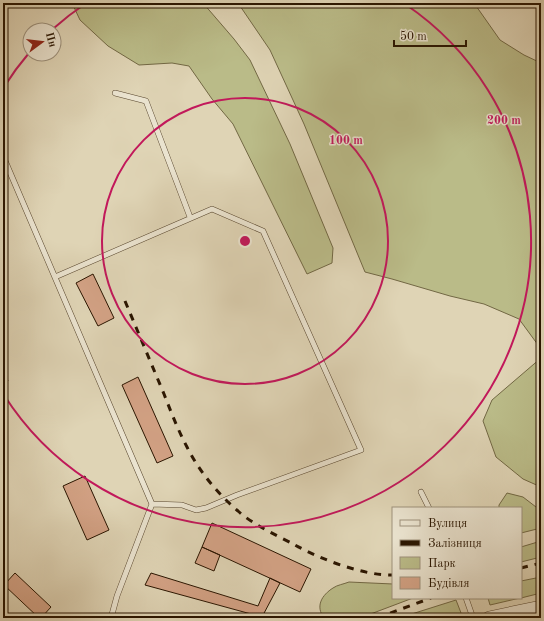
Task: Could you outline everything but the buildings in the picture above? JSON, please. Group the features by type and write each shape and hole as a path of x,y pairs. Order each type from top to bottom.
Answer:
{"street":[{"path":"490,618 541,607"}],"lane":[{"path":"115,93 146,101 190,217"},
{"path":"3,156 152,504 117,596 111,618"},
{"path":"54,277 212,208 264,231 361,450 237,495 206,508 196,510 182,505 152,504"},
{"path":"422,492 428,507"},
{"path":"466,599 474,618"}],"green space":[{"path":"72,3 203,3 250,60 290,144 333,248 332,263 307,274 233,124 212,99 189,66 172,63 139,65 108,46 80,20"},
{"path":"238,3 474,3 500,40 524,55 541,63 541,349 519,319 484,304 365,272 304,124 270,50"},
{"path":"541,358 541,487 523,479 496,457 483,421 492,400"},
{"path":"507,493 523,497 536,507 541,508 541,528 522,533 522,507 499,507"},
{"path":"541,541 541,557 522,562 522,547"},
{"path":"541,577 541,593 522,598 522,581"},
{"path":"349,582 392,584 392,599 410,599 360,618 324,618 320,609 321,601 329,591"},
{"path":"488,599 516,599 490,605"},
{"path":"456,600 463,618 399,618"}],"railway":[{"path":"125,301 184,441 203,473 223,497 250,521 317,556 356,570 381,575 392,575"},
{"path":"522,568 541,563"},
{"path":"377,618 428,599"}]}
